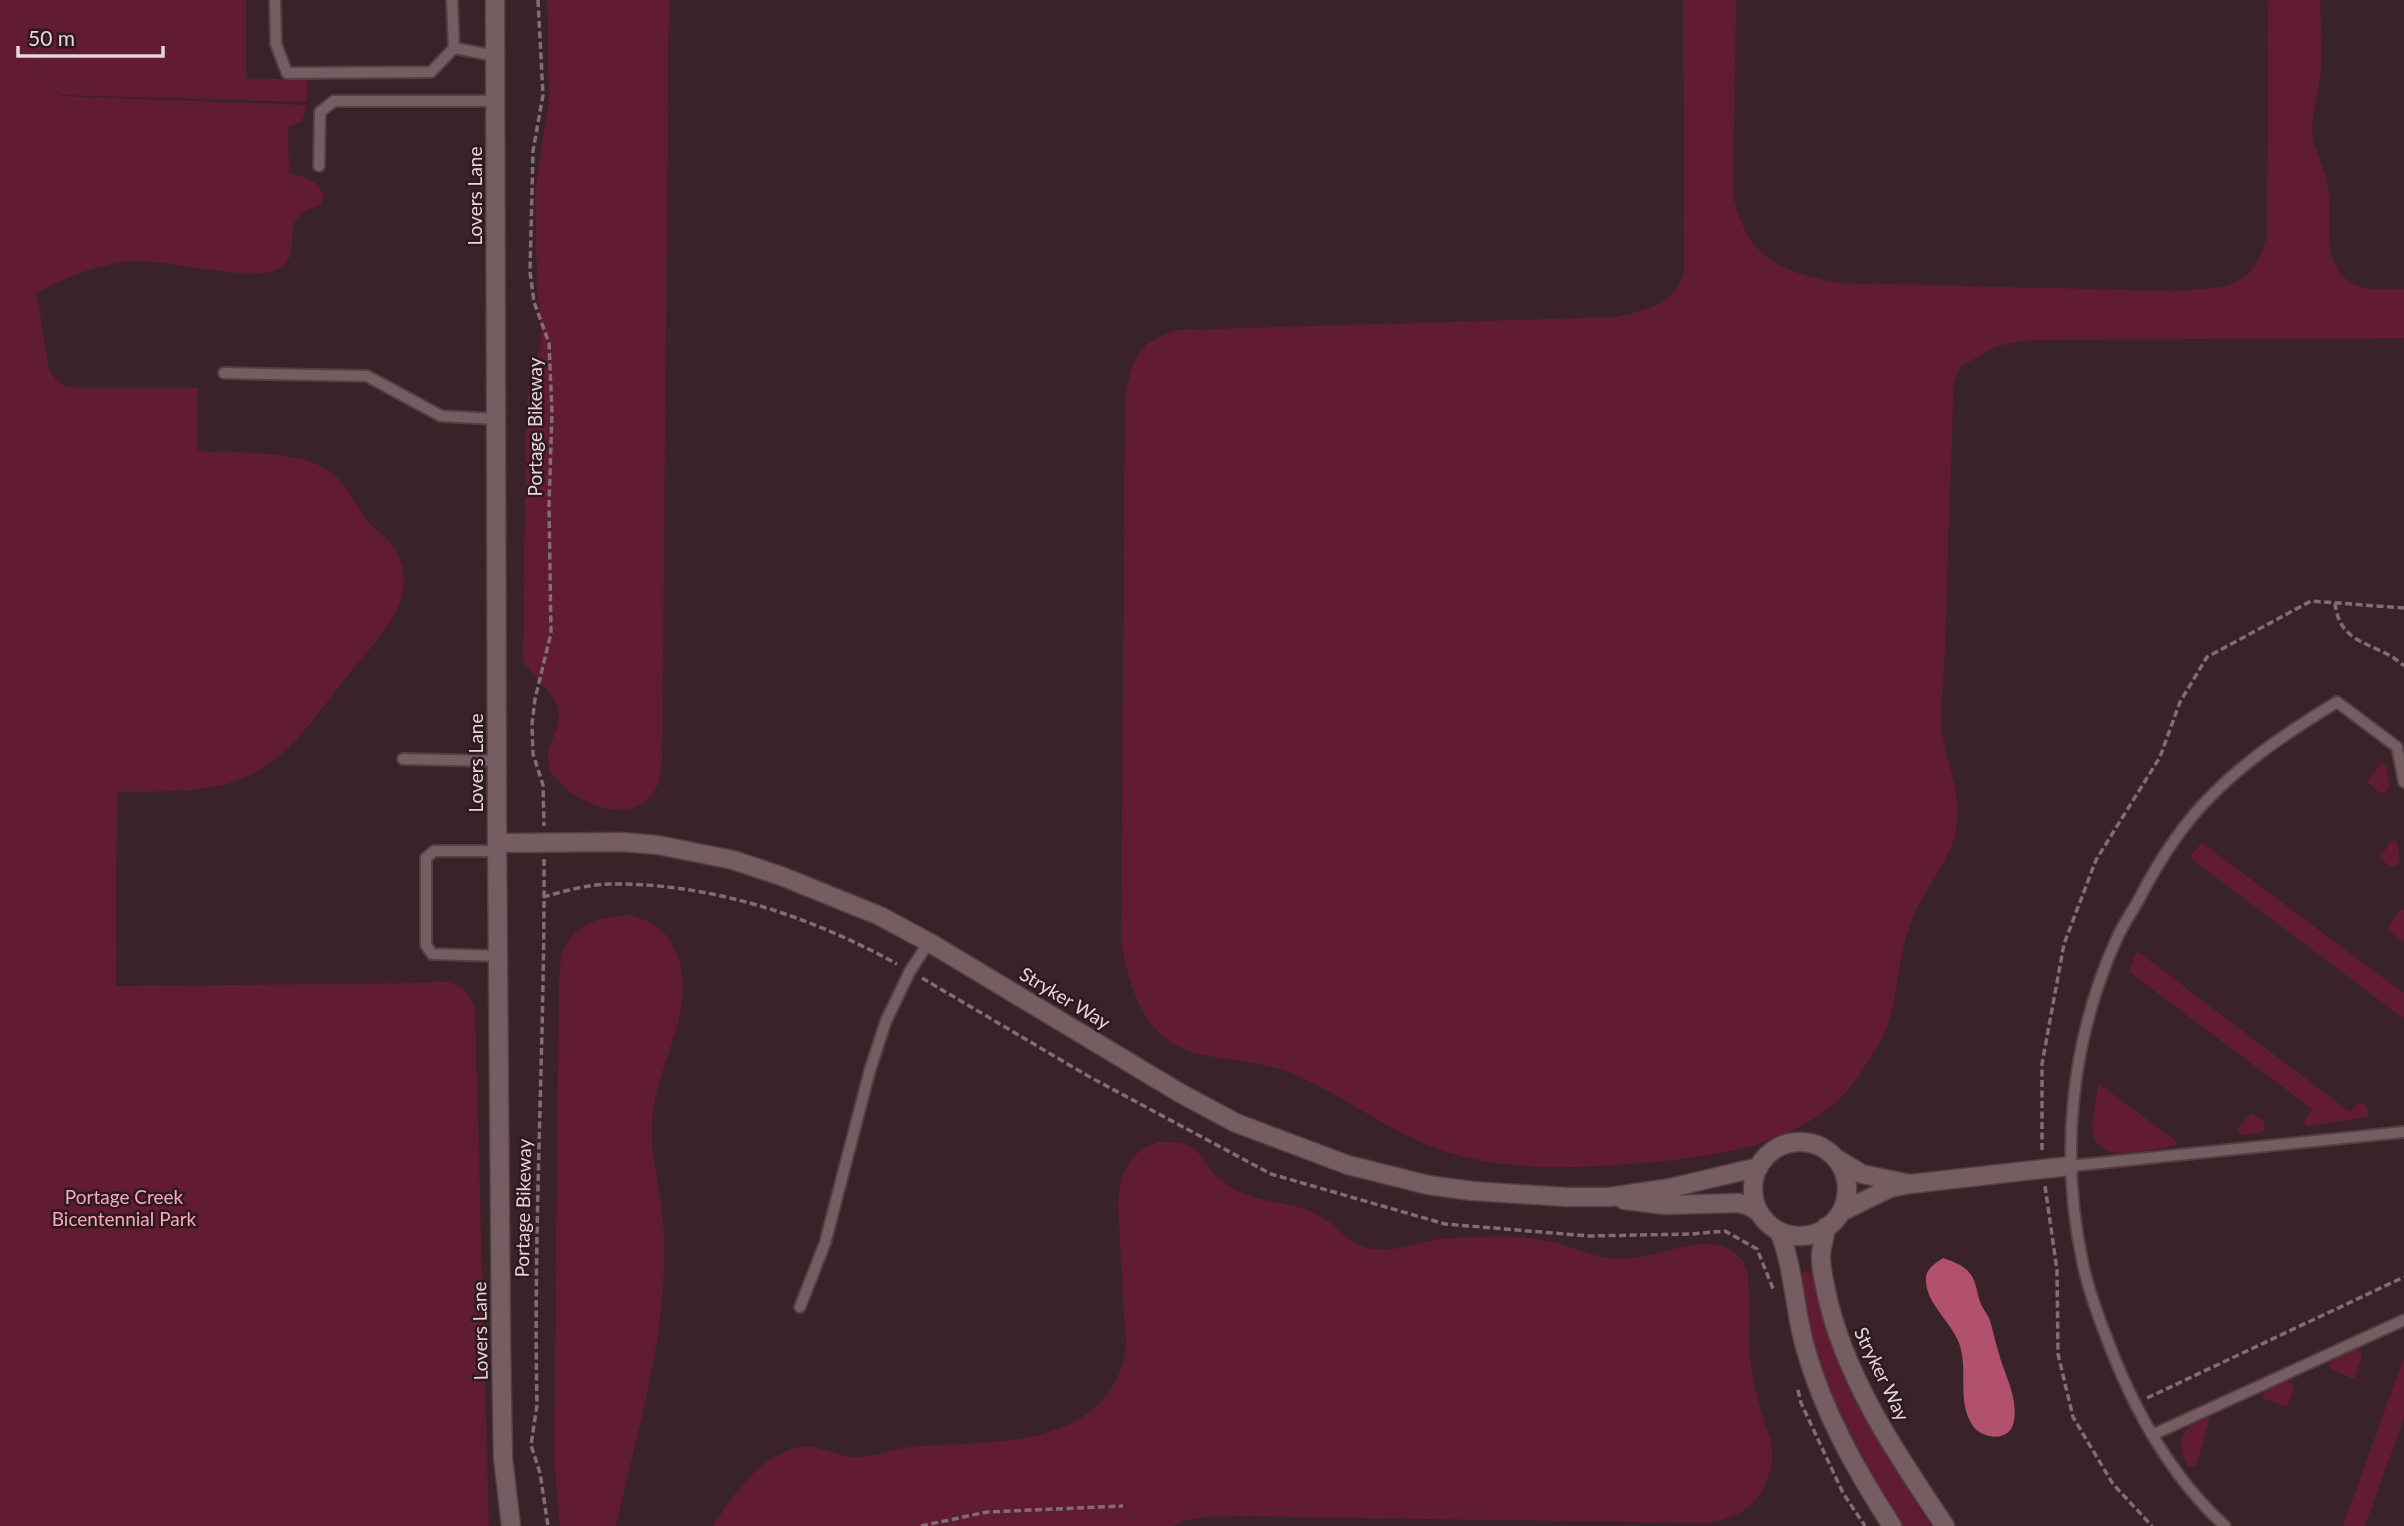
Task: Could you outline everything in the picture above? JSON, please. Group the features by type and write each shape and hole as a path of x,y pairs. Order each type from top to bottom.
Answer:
{"street":[{"name":"Lovers Lane","path":"495,0 496,761 503,1458 511,1526"},
{"name":"Stryker Way","path":"497,847 622,842 689,849 780,876 880,916 929,942 1236,1124 1348,1165 1428,1185 1522,1195 1610,1197 1649,1204 1739,1203 1749,1206 1779,1231 1786,1247 1805,1348 1826,1408 1850,1457 1892,1526"},
{"name":"Stryker Way","path":"1610,1197 1670,1188 1759,1167 1767,1155 1794,1142 1823,1148 1835,1157"},
{"path":"1835,1157 1862,1174 1910,1184"},
{"path":"1835,1157 1843,1169 1847,1183 1841,1212"},
{"path":"1779,1231 1804,1236 1826,1227 1841,1212 1890,1188 2070,1166"},
{"path":"1759,1167 1754,1182 1754,1198 1760,1213"},
{"name":"Stryker Way","path":"1826,1227 1821,1256 1823,1276 1841,1342 1896,1451 1945,1526"}],"lane":[{"path":"275,0 276,44 287,73 431,72 454,48 452,0"},
{"path":"454,48 496,56"},
{"path":"319,166 320,112 334,101 496,101"},
{"path":"224,373 367,376 441,416 496,419"},
{"path":"2225,1526 2182,1481 2152,1435 2110,1346 2083,1266 2075,1222 2070,1166 2077,1076 2084,1034 2098,986 2118,936 2151,875 2183,828 2213,794 2271,745 2337,702 2397,747 2404,782"},
{"path":"404,759 496,761"},
{"path":"497,847 434,851 426,858 426,945 432,954 498,956"},
{"path":"800,1307 825,1243 870,1070 886,1021 910,971 929,942"},
{"path":"2070,1166 2404,1132"},
{"path":"2152,1435 2404,1320"}],"path":[{"name":"Portage Bikeway","path":"538,0 543,94 533,151 530,272 534,302 549,343 550,355 551,633 535,699 532,724 533,754 543,785 544,813"},
{"path":"2152,1526 2113,1484 2073,1417 2058,1354 2057,1270 2043,1169 2042,1064 2064,944 2096,860 2160,757 2179,702 2207,657 2311,601 2404,608"},
{"path":"2335,603 2339,619 2353,638 2388,653 2404,666"},
{"name":"Portage Bikeway","path":"544,887 543,1054 537,1157 537,1405 531,1445 540,1473 548,1526"},
{"path":"2135,1403 2404,1277"},
{"path":"920,1526 987,1512 1123,1506"}],"green space":[{"name":"Portage Creek Bicentennial Park","path":"0,0 246,0 246,79 307,79 307,102 59,95 1,15 59,96 307,105 302,122 288,127 289,173 314,183 324,195 321,203 298,217 293,229 290,256 282,267 270,272 254,273 133,261 84,272 37,293 49,370 55,379 63,385 75,388 198,388 197,451 286,456 304,460 332,473 368,521 390,542 401,561 404,575 398,607 384,630 298,738 273,761 243,778 212,787 117,793 116,986 441,982 456,984 467,993 475,1010 489,1526 0,1526"},
{"path":"547,0 669,0 662,765 658,784 652,795 629,809 600,807 586,801 573,794 553,775 548,758 558,725 558,708 551,695 523,661 526,418 528,396 542,337 537,285 535,191 549,99"},
{"path":"1683,0 1736,0 1733,194 1747,233 1757,247 1783,267 1840,283 2173,291 2207,289 2234,283 2254,267 2262,253 2267,234 2268,0 2320,0 2321,70 2312,131 2328,189 2330,249 2339,271 2353,284 2374,289 2404,289 2404,338 2026,340 1997,346 1960,367 1954,383 1941,717 1957,802 1956,830 1948,854 1911,922 1888,1022 1875,1052 1837,1101 1812,1120 1755,1145 1692,1158 1605,1166 1556,1167 1483,1161 1435,1148 1417,1140 1314,1083 1284,1070 1208,1056 1178,1046 1152,1025 1142,1010 1129,978 1121,943 1125,397 1131,371 1139,353 1153,340 1177,330 1616,317 1648,309 1665,300 1679,284 1684,273"},
{"path":"2381,763 2386,765 2390,787 2383,793 2367,782"},
{"path":"2396,840 2400,860 2398,865 2392,867 2380,857 2391,841"},
{"path":"2202,843 2404,993 2404,1019 2191,859 2191,855"},
{"path":"2399,910 2404,910 2404,942 2387,929"},
{"path":"629,915 653,924 665,934 678,957 682,977 680,1016 662,1073 652,1126 653,1154 664,1233 662,1298 653,1364 616,1526 560,1526 554,1460 560,964 567,944 580,929 608,917"},
{"path":"2136,953 2140,953 2350,1112 2358,1103 2365,1104 2369,1111 2367,1117 2305,1125 2305,1119 2312,1109 2129,972"},
{"path":"2098,1083 2176,1141 2176,1145 2125,1153 2102,1148 2095,1140 2092,1127"},
{"path":"2251,1113 2264,1121 2264,1131 2239,1135 2237,1129"},
{"path":"1159,1142 1190,1146 1217,1177 1232,1188 1260,1199 1311,1211 1354,1242 1378,1250 1441,1239 1504,1237 1543,1240 1611,1258 1647,1256 1693,1245 1723,1246 1735,1253 1747,1271 1751,1362 1772,1453 1765,1485 1744,1511 1708,1523 1210,1516 1186,1520 1173,1526 713,1526 756,1471 791,1449 809,1447 858,1457 910,1447 1007,1441 1039,1435 1068,1425 1094,1409 1113,1385 1126,1347 1118,1204 1121,1182 1133,1158 1148,1146"},
{"path":"1812,1273 1828,1334 1854,1393 1917,1505 1932,1526 1900,1526 1854,1447 1826,1385 1816,1352 1798,1274"},
{"path":"2353,1349 2362,1354 2355,1378 2330,1369 2332,1360"},
{"path":"2404,1357 2404,1418 2365,1526 2343,1526"},
{"path":"2285,1381 2292,1383 2294,1389 2287,1406 2264,1399 2265,1391"},
{"path":"2210,1418 2196,1466 2189,1467 2182,1450 2183,1435 2193,1424"}],"shaded area":[{"path":"1943,1258 1959,1264 1970,1273 1989,1318 2015,1412 2012,1428 2002,1436 1983,1434 1973,1426 1968,1416 1959,1343 1933,1303 1927,1286 1928,1271"}]}
